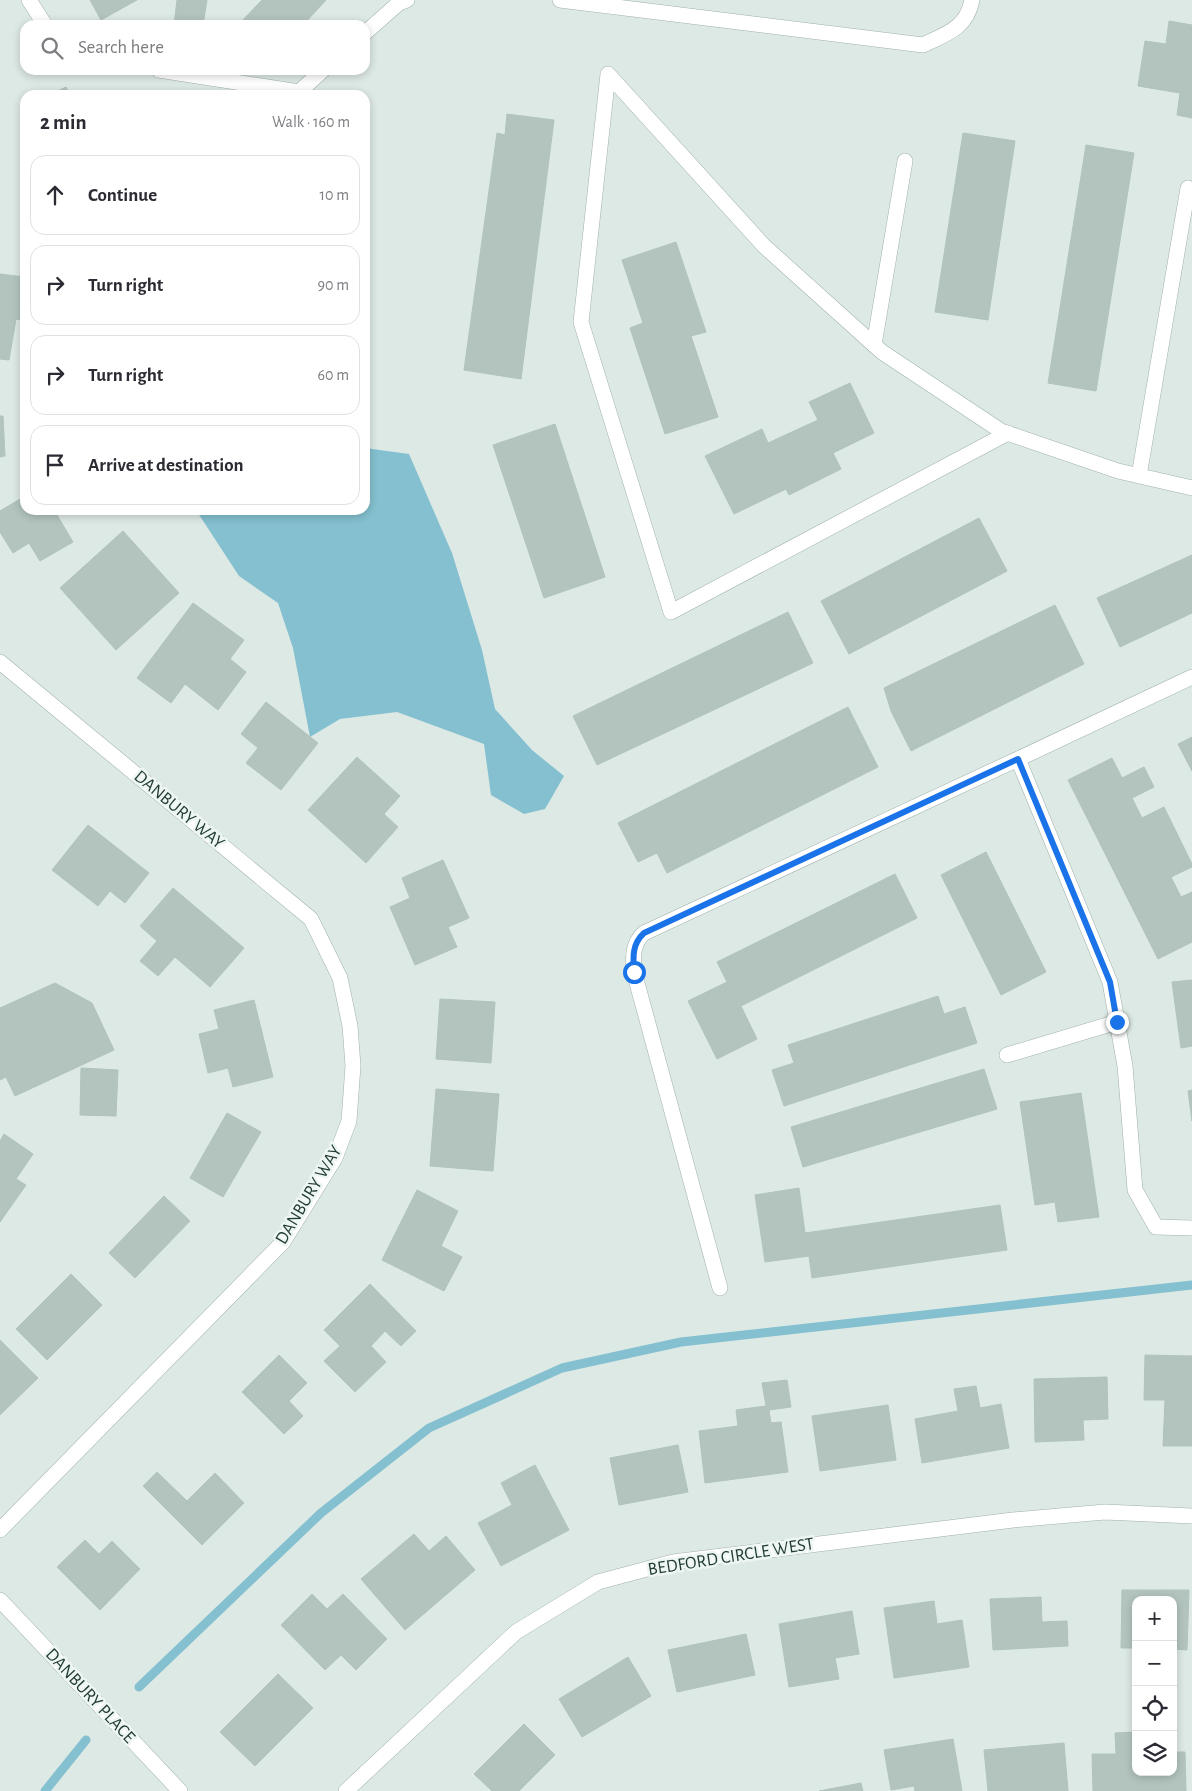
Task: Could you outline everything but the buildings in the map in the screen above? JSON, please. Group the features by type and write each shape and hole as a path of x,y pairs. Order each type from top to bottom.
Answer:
{"street":[{"path":"29,0 42,20"},
{"path":"370,29 399,3 407,0"},
{"path":"560,0 923,45 959,27 970,9 972,0"},
{"path":"1008,434 671,612 581,322 608,74 764,246 874,345 993,426 1008,434 1139,476 1192,488"},
{"path":"191,75 286,90"},
{"path":"301,90 318,75"},
{"path":"874,345 905,161"},
{"path":"1139,476 1188,188"},
{"name":"DANBURY WAY","path":"0,662 311,919 340,978 350,1026 354,1066 349,1121 334,1158 284,1242 0,1530"},
{"path":"720,1288 634,972 633,953 638,939 644,933 1192,677"},
{"path":"1018,759 1106,973 1125,1066 1135,1190 1156,1227 1192,1228"},
{"path":"1007,1055 1117,1022"},
{"name":"BEDFORD CIRCLE WEST","path":"346,1791 516,1632 598,1582 673,1562 1013,1520 1105,1512 1192,1516"},
{"name":"DANBURY PLACE","path":"0,1600 180,1791"}],"water":[{"path":"370,449 409,454 452,553 482,650 495,709 532,750 564,776 545,809 524,814 491,795 484,744 397,712 340,719 310,737 293,648 278,603 239,576 199,515 370,515"}],"waterway":[{"path":"139,1687 321,1513 429,1428 562,1368 681,1342 1192,1285"},
{"path":"45,1791 86,1740"}],"route":[{"path":"634,972 633,953 638,939 644,933 1018,759 1110,982 1117,1022"}]}
